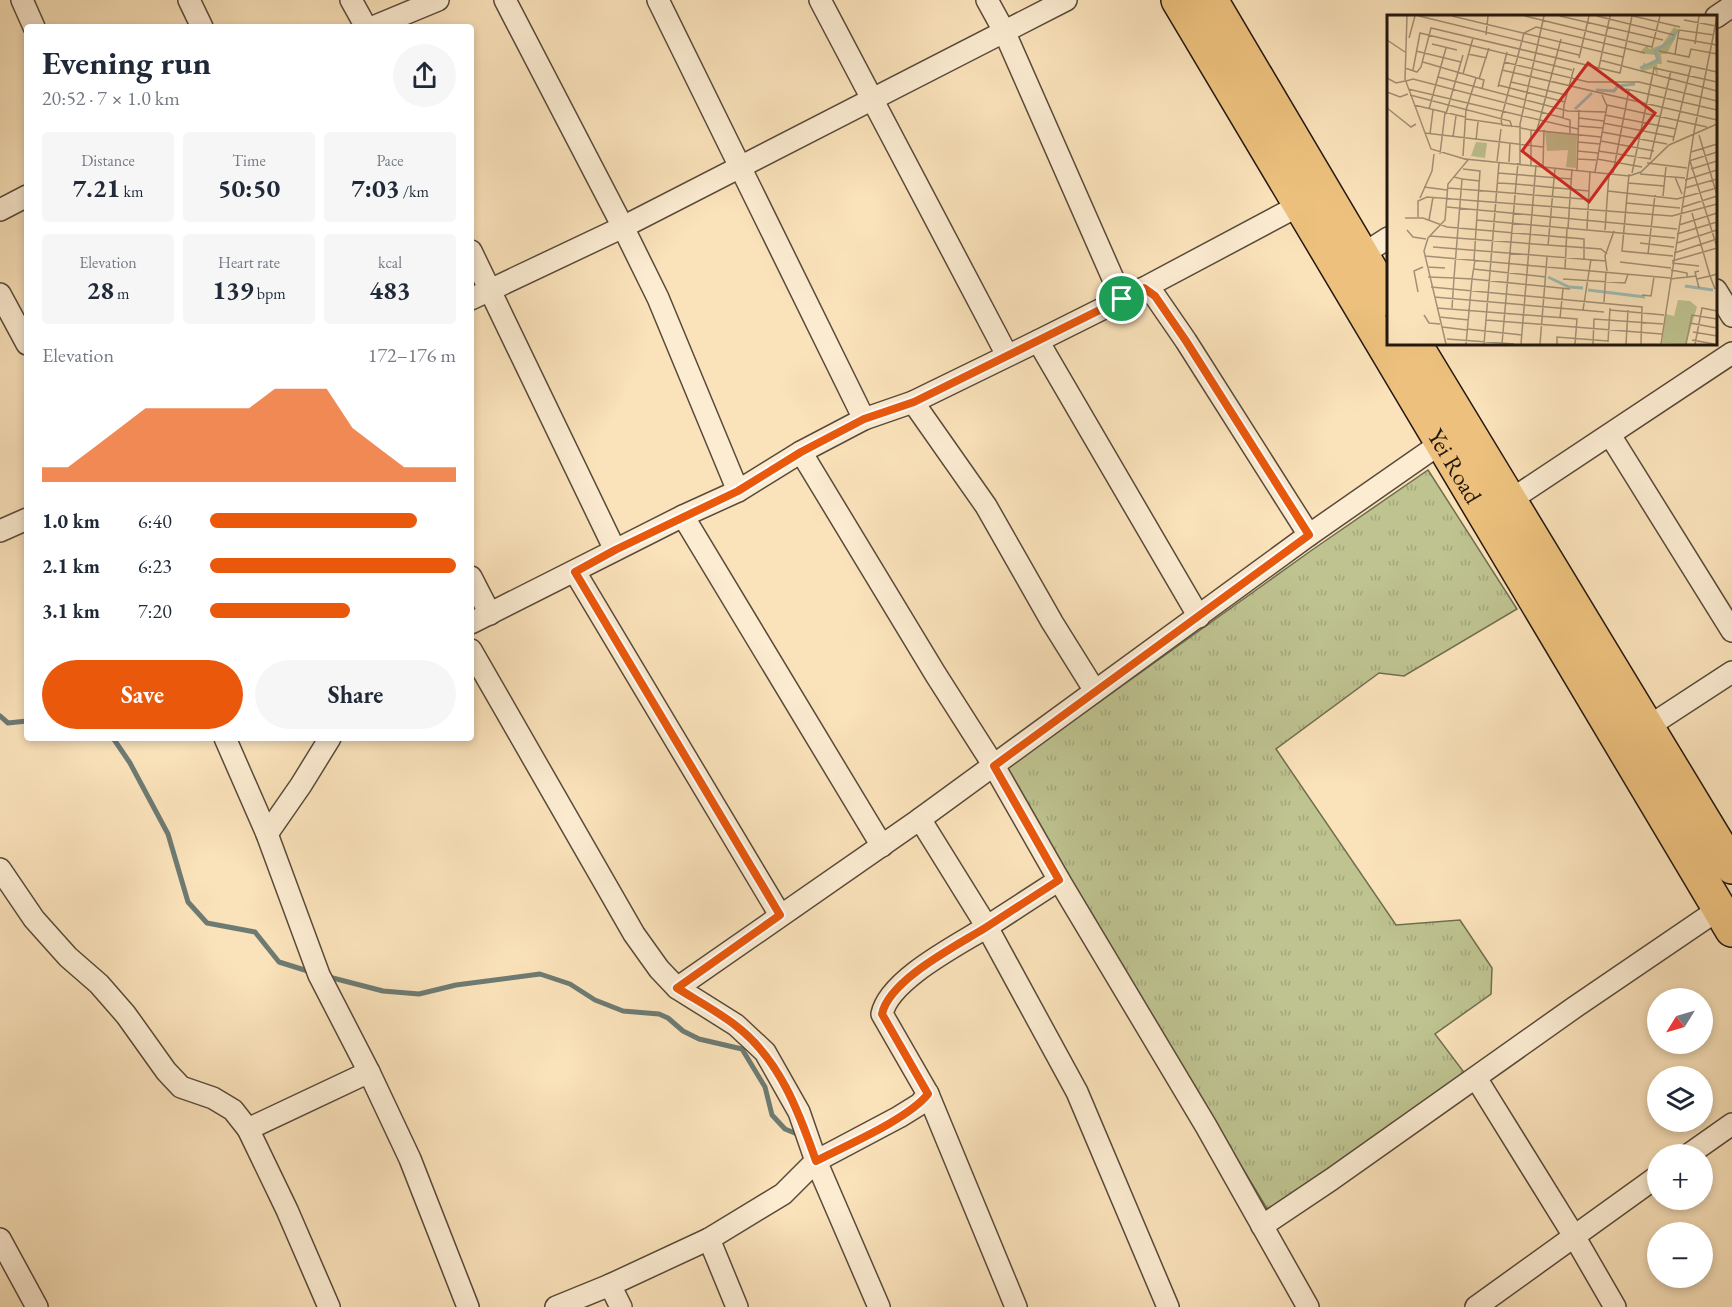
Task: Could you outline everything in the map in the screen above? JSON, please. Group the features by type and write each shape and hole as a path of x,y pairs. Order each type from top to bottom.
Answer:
{"main road":[{"name":"Yei Road","path":"1193,2 1300,205 1363,254 1387,312"},
{"name":"Yei Road","path":"1193,2 1363,254 1387,296"},
{"name":"Yei Road","path":"1401,345 1441,443 1498,509 1648,726 1732,867"},
{"name":"Yei Road","path":"1416,345 1621,744 1726,919"}],"street":[{"path":"22,0 33,24"},
{"path":"189,0 201,24"},
{"path":"351,0 364,24"},
{"path":"380,24 438,0"},
{"path":"505,0 658,298 738,491"},
{"path":"658,0 864,419"},
{"path":"820,0 1007,356"},
{"path":"987,0 1004,31 1122,299"},
{"path":"480,295 623,227 1066,0"},
{"path":"1717,16 1732,6"},
{"path":"0,210 24,198"},
{"path":"474,591 480,619 682,516 738,491 801,452 864,419 914,402 1144,288 1300,205"},
{"path":"474,266 480,295 615,550"},
{"path":"1144,288 1155,296 1186,341 1309,535"},
{"path":"1717,292 1732,316"},
{"path":"0,294 24,338"},
{"path":"1038,341 1199,617"},
{"path":"1498,509 1732,353"},
{"path":"914,402 986,506 1095,692"},
{"path":"1610,435 1732,630"},
{"path":"677,988 920,819 1309,535 1441,443"},
{"path":"801,452 994,766 1059,880 1206,1126 1308,1307"},
{"path":"682,516 882,846"},
{"path":"0,531 24,520"},
{"path":"575,572 780,915"},
{"path":"474,655 634,934 658,969 677,988 736,1025 765,1052 799,1112 816,1161 879,1307"},
{"path":"1621,744 1732,672"},
{"path":"226,741 267,834 319,975 369,1072 410,1159 468,1307"},
{"path":"267,834 328,741"},
{"path":"920,819 987,927 1077,1092 1167,1307"},
{"path":"0,869 18,898 45,932 68,957 99,984 126,1015 166,1071 181,1087 213,1098 232,1110 248,1129 287,1210 329,1307"},
{"path":"1016,1307 928,1094 882,1014 884,1004 897,989 925,965 1059,880"},
{"path":"1262,1226 1575,1007 1726,919"},
{"path":"248,1129 369,1072"},
{"path":"1476,1078 1615,1307"},
{"path":"556,1307 610,1285 709,1239 783,1194 816,1161 899,1118 920,1104 928,1094"},
{"path":"1704,1144 1732,1124"},
{"path":"1476,1307 1647,1184"},
{"path":"0,1239 37,1307"},
{"path":"709,1239 737,1307"},
{"path":"610,1285 621,1307"}],"green space":[{"path":"1428,470 1517,609 1404,676 1379,673 1276,749 1396,925 1460,920 1492,968 1491,994 1435,1034 1466,1075 1269,1212 1003,771"}],"waterway":[{"path":"0,716 8,723 24,721"},
{"path":"115,741 130,763 168,834 188,902 207,923 255,932 279,962 311,972"},
{"path":"325,976 383,991 419,994 456,985 540,974 570,984 595,1000 623,1011 659,1014 699,1039 742,1049 765,1087 772,1115 785,1129 802,1136"}],"route":[{"path":"1144,288 1155,296 1309,535 994,766 1059,880 925,965 897,989 884,1004 882,1014 928,1094 920,1104 899,1118 816,1161 799,1112 765,1052 736,1025 677,988 780,915 575,572 682,516 738,491 801,452 864,419 914,402 1122,299 1144,288"}]}
